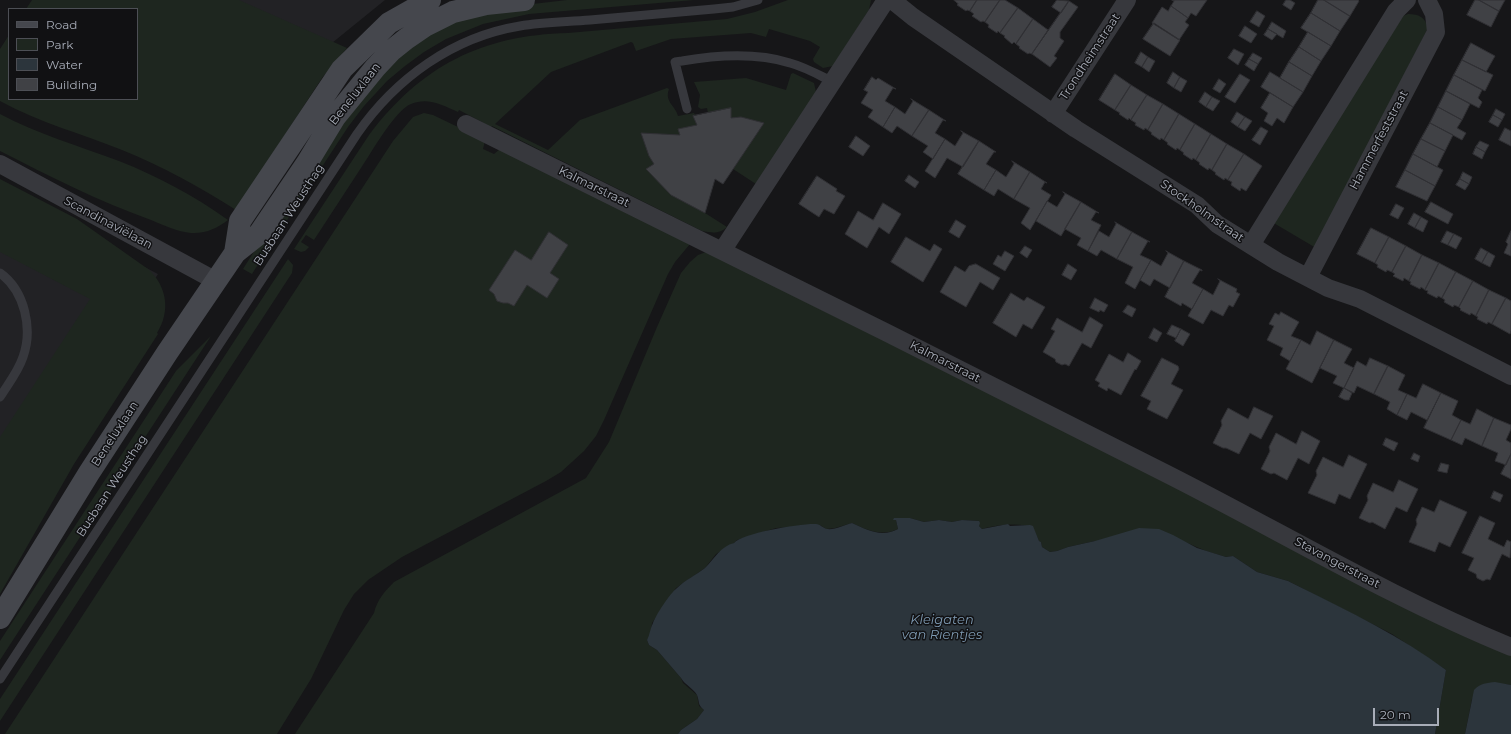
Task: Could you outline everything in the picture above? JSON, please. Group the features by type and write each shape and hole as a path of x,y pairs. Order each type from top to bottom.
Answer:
{"street":[{"name":"Beneluxlaan","path":"235,253 240,221 342,69 389,23 430,0"},
{"name":"Beneluxlaan","path":"0,618 89,473 167,353 235,253 259,234 307,163 335,117 375,68 391,51 425,26 453,12 486,4 524,0"},
{"path":"722,250 886,0"},
{"name":"Stockholmstraat","path":"892,0 913,17 1053,114 1197,205 1217,224 1278,262 1328,288 1360,299 1511,376"},
{"name":"Trondheimstraat","path":"1053,114 1127,0"},
{"path":"1251,245 1396,11 1407,0"},
{"name":"Hammerfeststraat","path":"1308,277 1436,32 1434,14 1427,0 1422,0"},
{"name":"Kalmarstraat","path":"466,124 722,250 1167,474"},
{"name":"Scandinaviëlaan","path":"0,164 216,281"},
{"name":"Stavangerstraat","path":"1167,474 1390,591 1511,647"}],"lane":[{"name":"Busbaan Weusthag","path":"0,679 357,134 372,112 395,88 422,66 452,48 475,38 508,28 542,23 733,7 758,0"},
{"path":"687,109 675,62 734,55 762,58 790,62 833,82"},
{"path":"0,273 7,278 17,292 24,307 27,323 27,340 17,372 0,397"}],"shaded area":[{"path":"231,0 385,0 332,43"},
{"path":"0,193 158,274 0,523"}],"green space":[{"path":"32,0 239,0 347,48 322,78 236,210 195,185 152,163 122,150 30,116 0,101 0,49 8,37 8,100 138,100 138,8 27,8"},
{"path":"567,0 694,0 529,14 483,24 446,39 424,52 387,81 364,106 348,127 276,237 266,231 371,76 445,24 524,5"},
{"path":"788,0 871,0 869,10 833,66 823,68 814,62 813,59 820,47 810,41 769,29 766,37 751,33 671,39 636,51 633,43 631,42 551,72 495,124 548,150 580,120 667,88 669,89 669,101 678,116 694,113 695,115 693,116 697,125 679,130 680,135 641,133 649,156 654,164 646,169 671,195 705,213 727,227 722,231 702,231 492,126 490,128 459,110 458,112 435,103 423,101 411,104 405,108 390,124 314,240 306,235 301,242 309,247 305,251 301,252 294,249 369,135 389,111 410,90 432,73 456,59 481,48 508,40 537,35 727,19 755,12"},
{"path":"1408,14 1421,17 1425,21 1428,28 1316,248 1272,222 1403,16"},
{"path":"793,73 814,83 816,92 756,184 733,169 764,123 741,117 731,118 731,109 708,113 707,108 701,109 698,107 700,95 694,82 746,78 786,90 791,74"},
{"path":"424,113 433,115 483,139 485,141 483,149 494,154 500,149 690,244 675,262 668,274 596,436 584,451 561,472 402,557 368,580 354,594 344,610 311,679 277,734 5,734 393,141 413,117"},
{"path":"0,114 44,134 119,161 147,173 189,195 228,220 215,228 206,231 191,233 181,231 131,213 74,188 0,151"},
{"path":"0,179 77,219 148,269 159,283 163,291 165,308 164,316 157,333 158,334 74,464 0,594 0,437 90,299 0,252"},
{"path":"260,242 269,247 252,274 243,269"},
{"path":"706,252 1511,653 1511,685 1503,684 1472,699 1465,734 1435,734 1446,670 1392,634 1288,581 1257,572 1233,556 1226,557 1206,551 1185,542 1095,541 1050,552 1042,547 1041,542 1039,541 1033,528 1028,526 1008,525 982,529 979,526 979,521 962,520 952,522 939,520 924,522 910,518 896,520 898,529 886,532 875,532 852,523 826,529 820,525 776,528 737,540 716,554 705,568 676,588 652,623 651,633 647,640 649,645 657,650 681,678 683,683 697,695 699,706 704,710 697,719 681,730 678,734 295,734 374,613 382,596 394,582 586,478 609,442 681,273 698,255"},
{"path":"288,259 293,265 292,273 0,721 0,699"},
{"path":"211,336 0,660 0,641 176,371"}],"water":[{"name":"Kleigaten van Rientjes","path":"894,518 910,518 924,522 939,520 952,522 962,520 979,521 979,526 982,529 1008,524 1010,526 1030,525 1033,526 1042,547 1050,552 1139,528 1159,529 1197,548 1226,557 1233,556 1257,572 1288,581 1375,625 1411,646 1446,670 1435,734 678,734 681,730 697,719 704,710 700,705 697,695 657,650 649,645 647,640 657,615 667,599 683,582 705,568 725,547 739,539 760,532 809,524 817,524 830,529 852,523 875,532 886,533 898,529 896,520 893,520"},
{"path":"1495,682 1511,685 1511,734 1465,734 1474,690 1486,683"}],"building":[{"path":"954,0 977,0 970,11 966,11 957,5 958,4"},
{"path":"977,0 1000,0 985,22 981,22 972,16 974,14 970,11"},
{"path":"1000,0 1005,0 1018,8 1000,33 998,31 997,33 988,27 989,25 985,22"},
{"path":"1057,0 1069,1 1061,13 1052,7"},
{"path":"1172,0 1207,0 1196,16 1191,13 1188,18 1171,6 1174,1"},
{"path":"1286,0 1290,0 1295,3 1291,10 1283,5"},
{"path":"1318,0 1324,0 1350,16 1340,31 1311,13"},
{"path":"1324,0 1358,0 1359,1 1350,16"},
{"path":"1475,0 1479,0 1499,11 1491,27 1467,15"},
{"path":"1479,0 1505,0 1499,11"},
{"path":"1069,1 1078,7 1060,32 1060,38 1064,41 1054,56 1057,58 1050,67 1032,54"},
{"path":"1171,6 1188,18 1185,22 1189,25 1179,40 1152,23 1162,7 1168,11"},
{"path":"1018,8 1033,19 1016,44 1014,42 1012,44 1000,33"},
{"path":"1257,11 1265,16 1259,27 1250,22"},
{"path":"1311,13 1340,31 1331,46 1301,28"},
{"path":"1033,19 1048,30 1032,54 1028,54 1016,44"},
{"path":"1272,22 1286,31 1283,38 1268,29"},
{"path":"1154,23 1180,40 1170,56 1143,39"},
{"path":"1245,26 1257,34 1251,43 1239,36"},
{"path":"1268,29 1277,34 1272,40 1264,35"},
{"path":"1308,32 1331,46 1321,61 1299,47"},
{"path":"1471,43 1495,56 1486,72 1462,60"},
{"path":"1299,47 1321,61 1312,76 1289,62"},
{"path":"1234,49 1244,54 1238,65 1228,58"},
{"path":"1141,52 1148,57 1142,67 1135,63"},
{"path":"1253,53 1262,58 1258,64 1249,59"},
{"path":"1148,57 1155,61 1149,72 1142,67"},
{"path":"1249,59 1258,64 1254,71 1245,65"},
{"path":"1462,60 1493,75 1485,91 1454,75"},
{"path":"1289,62 1312,76 1303,92 1280,78"},
{"path":"1173,72 1180,77 1174,88 1167,83"},
{"path":"1270,72 1303,92 1293,107 1261,87"},
{"path":"1115,74 1131,85 1115,110 1099,100"},
{"path":"1240,74 1250,80 1235,103 1225,97"},
{"path":"1454,75 1482,90 1478,98 1482,102 1479,108 1446,91"},
{"path":"872,77 876,80 878,78 896,89 893,88 885,101 895,107 883,127 868,117 873,110 861,103 868,92 864,90"},
{"path":"1180,77 1187,81 1181,92 1174,88"},
{"path":"1219,79 1226,84 1220,93 1213,89"},
{"path":"1131,85 1147,95 1131,120 1129,118 1128,120 1115,110"},
{"path":"1446,91 1470,104 1462,120 1438,107"},
{"path":"1205,92 1212,97 1206,107 1199,102"},
{"path":"1270,93 1293,107 1284,123 1277,118 1272,126 1264,121 1268,113 1261,108"},
{"path":"1147,95 1163,104 1148,130 1145,128 1144,130 1135,125 1136,123 1131,120"},
{"path":"1212,97 1220,101 1213,111 1206,107"},
{"path":"911,99 929,110 912,136 897,126 892,133 883,127 895,107 905,114 913,101"},
{"path":"1163,104 1179,114 1164,140 1161,138 1160,140 1148,130"},
{"path":"1438,107 1462,120 1457,128 1466,133 1462,140 1430,123"},
{"path":"731,108 731,118 741,117 764,123 723,184 715,179 705,213 671,195 646,169 654,164 649,156 641,133 680,135 678,129 697,125 693,116"},
{"path":"1496,109 1505,114 1502,120 1493,115"},
{"path":"929,110 946,121 943,120 935,133 945,139 933,159 923,152 928,146 912,136"},
{"path":"1237,112 1245,117 1238,127 1231,122"},
{"path":"1179,114 1195,124 1180,150 1177,148 1176,150 1164,140"},
{"path":"1493,115 1502,120 1498,127 1489,122"},
{"path":"1245,117 1252,121 1245,131 1238,127"},
{"path":"1430,123 1453,135 1445,151 1421,139"},
{"path":"1195,124 1211,134 1196,160 1193,158 1192,160 1180,150"},
{"path":"1261,127 1268,131 1260,145 1252,140"},
{"path":"1505,128 1511,131 1511,146 1499,140"},
{"path":"961,131 979,141 963,167 947,158 935,178 925,171 945,139 955,146 963,133"},
{"path":"1211,134 1227,144 1212,170 1209,168 1208,170 1196,160"},
{"path":"856,136 870,146 863,156 849,147"},
{"path":"1421,139 1445,151 1437,167 1413,154"},
{"path":"979,141 996,152 994,152 986,164 996,170 984,190 958,174"},
{"path":"1480,141 1489,145 1485,152 1476,147"},
{"path":"1227,144 1244,154 1228,180 1225,178 1224,180 1212,170"},
{"path":"1476,147 1485,152 1482,159 1473,154"},
{"path":"1244,154 1262,166 1246,191 1241,188 1240,191 1231,185 1232,182 1228,180"},
{"path":"1413,154 1443,170 1435,186 1405,170"},
{"path":"1012,161 1030,172 1014,199 998,189 994,196 984,190 996,170 1006,177 1014,164"},
{"path":"1405,170 1435,186 1427,201 1396,187"},
{"path":"1030,172 1047,183 1045,182 1041,189 1051,195 1030,230 1021,223 1030,208 1014,199"},
{"path":"1463,172 1472,177 1469,184 1460,179"},
{"path":"909,175 919,182 915,188 905,181"},
{"path":"817,176 845,196 834,214 824,209 819,217 799,204"},
{"path":"1460,179 1469,184 1465,190 1456,185"},
{"path":"1063,192 1081,202 1061,236 1036,221 1047,201 1057,207 1065,194"},
{"path":"1081,202 1099,213 1096,212 1091,220 1101,225 1088,251 1077,245 1081,238 1065,229"},
{"path":"1431,202 1453,214 1448,224 1425,212"},
{"path":"883,203 901,214 889,234 879,227 867,248 845,234 858,211 873,220"},
{"path":"1396,204 1404,208 1398,219 1390,215"},
{"path":"1414,213 1421,217 1415,228 1408,224"},
{"path":"1421,217 1428,221 1423,232 1415,228"},
{"path":"956,220 966,226 959,238 949,232"},
{"path":"1115,222 1132,232 1117,259 1101,250 1097,256 1088,251 1099,231 1109,237 1116,224"},
{"path":"1371,228 1389,237 1375,263 1357,254"},
{"path":"1447,231 1454,234 1448,245 1441,242"},
{"path":"1511,231 1511,256 1504,253 1508,244 1506,242"},
{"path":"549,232 568,245 550,273 559,279 547,298 527,285 514,306 497,301 494,294 489,290 515,250 531,260"},
{"path":"1132,232 1150,242 1148,241 1140,255 1151,260 1135,289 1125,283 1133,267 1117,259"},
{"path":"1454,234 1462,238 1456,249 1448,245"},
{"path":"906,237 930,251 934,244 942,249 923,282 891,262"},
{"path":"1389,237 1406,246 1392,272 1387,270 1386,272 1377,267 1378,265 1375,263"},
{"path":"1025,246 1032,250 1027,258 1020,253"},
{"path":"1406,246 1422,255 1409,281 1404,278 1403,281 1393,276 1395,274 1392,272"},
{"path":"1481,248 1488,252 1482,263 1475,259"},
{"path":"1005,251 1014,256 1005,271 993,264 998,255 1001,257"},
{"path":"1166,251 1184,261 1170,288 1154,279 1150,286 1140,280 1151,260 1161,266 1168,253"},
{"path":"1488,252 1495,256 1490,267 1482,263"},
{"path":"1422,255 1439,263 1425,290 1421,287 1420,289 1410,284 1411,282 1409,281"},
{"path":"1184,261 1202,270 1200,270 1192,283 1203,289 1192,309 1182,303 1181,306 1165,297"},
{"path":"1439,263 1456,272 1442,298 1438,296 1437,298 1427,293 1428,291 1425,290"},
{"path":"976,264 1000,278 993,290 980,282 966,307 940,292 955,266 965,272 969,266"},
{"path":"1068,264 1077,270 1071,280 1062,275"},
{"path":"1456,272 1473,281 1459,307 1454,305 1453,307 1444,302 1445,300 1442,298"},
{"path":"1218,279 1237,289 1236,292 1240,294 1233,307 1229,305 1223,316 1211,310 1203,324 1188,316 1203,289 1213,295 1220,281"},
{"path":"1473,281 1489,290 1476,316 1460,310 1461,309 1459,307"},
{"path":"1489,290 1506,298 1492,324 1488,322 1487,324 1477,319 1478,317 1476,316"},
{"path":"1011,293 1024,301 1027,297 1045,307 1032,329 1023,324 1016,337 993,323"},
{"path":"1095,298 1108,305 1104,312 1100,310 1099,312 1090,308"},
{"path":"1506,298 1511,301 1510,334 1492,324"},
{"path":"1128,305 1136,309 1132,317 1123,312"},
{"path":"1281,312 1299,322 1291,336 1301,340 1290,361 1280,355 1283,348 1267,340 1274,326 1269,324 1275,313 1279,315"},
{"path":"1090,317 1103,325 1091,348 1082,343 1069,366 1056,362 1055,359 1043,352 1055,331 1051,329 1057,318 1082,332"},
{"path":"1172,325 1181,329 1176,338 1167,334"},
{"path":"1154,328 1162,333 1157,342 1149,338"},
{"path":"1181,329 1190,334 1183,346 1175,341"},
{"path":"1317,331 1334,340 1312,383 1286,369 1301,340 1310,345"},
{"path":"1334,340 1352,349 1344,363 1354,368 1344,388 1333,383 1337,376 1320,368"},
{"path":"1128,353 1141,361 1121,395 1108,388 1107,391 1098,386 1100,383 1095,380 1109,354 1123,362"},
{"path":"1162,358 1178,366 1179,369 1171,384 1183,390 1167,419 1147,409 1151,401 1141,396"},
{"path":"1370,358 1388,366 1374,394 1357,386 1354,393 1344,388 1357,361 1366,366"},
{"path":"1388,366 1405,375 1398,390 1407,394 1397,415 1387,409 1390,402 1374,394"},
{"path":"1423,384 1441,393 1427,420 1411,412 1407,420 1397,415 1407,394 1416,398"},
{"path":"1344,388 1352,393 1349,400 1339,397"},
{"path":"1441,393 1458,401 1452,415 1461,420 1451,440 1424,428"},
{"path":"1254,407 1273,416 1261,439 1250,433 1239,454 1213,443 1222,425 1221,421 1228,408 1248,419"},
{"path":"1477,409 1494,418 1482,446 1465,438 1462,445 1451,440 1461,420 1470,424"},
{"path":"1494,418 1511,425 1511,429 1506,440 1511,443 1511,454 1506,465 1495,461 1498,453 1482,446"},
{"path":"1302,431 1320,441 1309,464 1298,458 1287,480 1274,473 1271,474 1261,469 1270,451 1269,447 1276,433 1296,444"},
{"path":"1386,438 1398,443 1394,451 1383,445"},
{"path":"1414,453 1420,456 1418,462 1411,459"},
{"path":"1511,454 1511,479 1501,474"},
{"path":"1349,455 1367,464 1350,499 1339,494 1335,504 1308,493 1317,475 1316,471 1323,457 1343,467"},
{"path":"1441,463 1449,465 1447,473 1438,471"},
{"path":"1399,480 1418,489 1407,512 1396,507 1385,529 1372,522 1370,523 1359,518 1368,500 1367,496 1373,483 1393,492"},
{"path":"1494,491 1503,495 1500,502 1491,498"},
{"path":"1440,500 1467,512 1450,547 1439,542 1435,552 1409,542 1417,524 1416,520 1422,507 1434,512"},
{"path":"1480,516 1495,523 1488,539 1504,547 1507,540 1511,542 1510,558 1502,554 1490,580 1487,579 1483,581 1477,578 1476,574 1468,570 1474,558 1462,553"}]}
